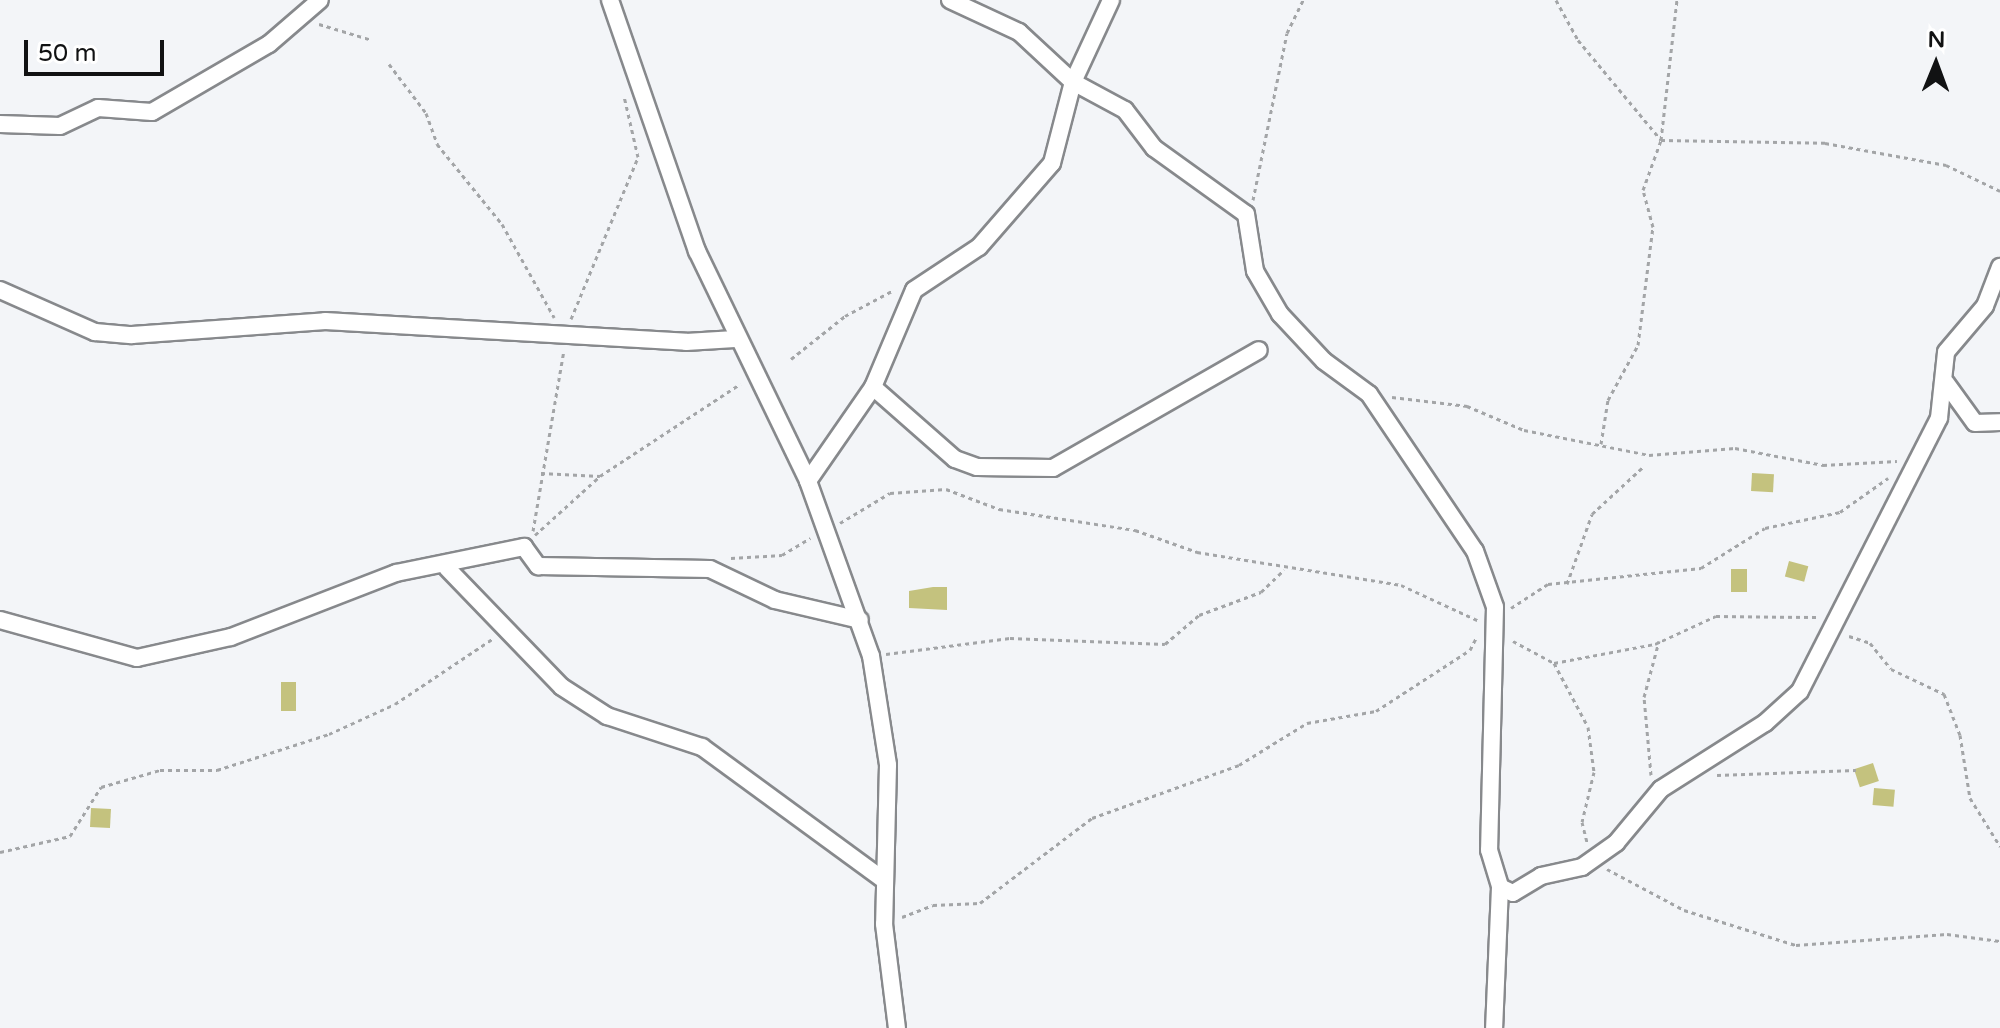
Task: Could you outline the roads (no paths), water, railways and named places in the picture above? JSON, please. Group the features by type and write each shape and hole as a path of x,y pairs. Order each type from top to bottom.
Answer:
{"street":[{"path":"0,124 60,126 98,108 152,112 299,20 320,0"},
{"path":"610,0 626,52 735,339 757,369 808,481 871,656 888,765 884,924 897,1028"},
{"path":"950,0 1019,32 1073,82 1125,110 1154,148 1246,214 1255,271 1280,314 1324,361 1369,394 1453,509 1489,616 1495,793 1489,850 1500,887 1494,1028"},
{"path":"808,481 873,387 900,310 928,277 968,257 1052,163 1073,82 1111,0"},
{"path":"1500,887 1513,893 1541,876 1582,867 1603,845 1616,843 1661,789 1787,705 1904,495 1915,454 1939,418 1946,383 1946,352 1985,306 2000,267"},
{"path":"0,290 95,332 132,335 325,321 566,337 735,339"},
{"path":"873,387 955,459 977,467 1053,468 1259,350"},
{"path":"1946,383 1975,423 2000,422"},
{"path":"0,620 137,658 231,637 396,573 447,568 524,547 538,566 668,563 710,569 775,600 860,620"},
{"path":"447,568 495,611 505,629 562,687 607,716 702,747 884,880"}]}
